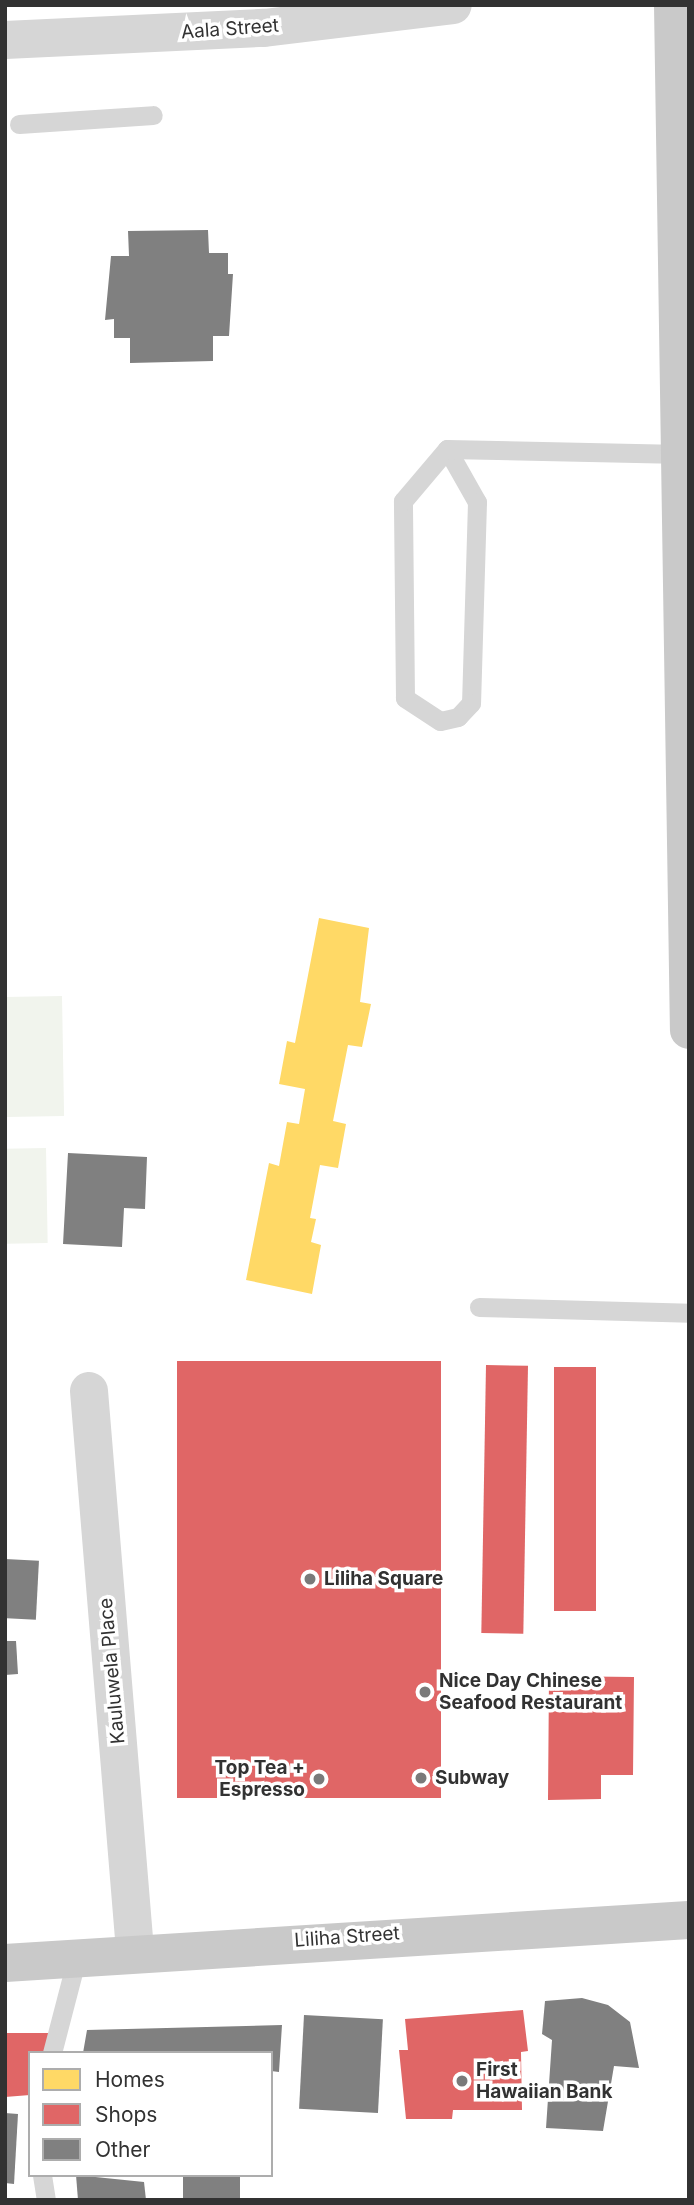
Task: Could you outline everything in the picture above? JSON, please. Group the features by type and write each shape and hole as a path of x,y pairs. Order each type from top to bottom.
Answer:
{"main road":[{"path":"673,5 689,1030"},
{"name":"Liliha Street","path":"5,1964 135,1951 689,1920"}],"street":[{"name":"Aala Street","path":"5,40 264,28 453,5"},
{"name":"Kauluwela Place","path":"89,1391 135,1951"}],"lane":[{"path":"19,124 153,115"},
{"path":"447,449 682,454"},
{"path":"447,449 477,502 477,516 471,703 458,717 440,721 405,698 403,501 447,449"},
{"path":"479,1307 689,1313"},
{"path":"53,2051 77,1957"},
{"path":"42,2177 46,2200"}],"shaded area":[{"path":"62,996 64,1116 7,1117 5,997"},
{"path":"46,1148 48,1243 7,1244 5,1149"}],"building: Homes":[{"path":"319,918 369,928 360,1002 371,1004 362,1047 348,1045 333,1121 346,1124 338,1168 320,1165 310,1218 316,1219 311,1242 321,1245 312,1294 246,1280 269,1163 279,1166 287,1122 299,1124 305,1089 279,1084 287,1041 295,1043"}],"building: Shops":[{"name":"Liliha Square","path":"177,1361 441,1361 441,1798 177,1798"},
{"path":"486,1365 528,1366 523,1634 481,1633"},
{"path":"554,1367 596,1367 596,1611 554,1611"},
{"path":"549,1676 634,1677 633,1775 601,1775 601,1799 548,1800"},
{"name":"First Hawaiian Bank","path":"523,2010 528,2051 521,2052 522,2110 453,2110 452,2119 406,2119 399,2050 408,2050 405,2019"},
{"path":"5,2033 51,2033 45,2051 28,2051 28,2095 5,2097"}],"building: Other":[{"path":"208,230 209,253 228,253 228,274 233,274 229,336 213,336 213,361 130,363 130,338 114,338 114,319 105,320 111,256 129,256 128,231"},
{"path":"68,1153 147,1157 145,1209 124,1208 122,1247 63,1244"},
{"path":"5,1559 39,1561 36,1620 5,1618"},
{"path":"5,1641 16,1641 18,1674 5,1675"},
{"path":"582,1998 608,2005 630,2022 639,2068 614,2066 603,2131 546,2128 552,2040 542,2034 545,2001"},
{"path":"304,2015 383,2019 378,2113 299,2109"},
{"path":"282,2025 279,2072 273,2071 273,2051 83,2051 87,2030"},
{"path":"5,2113 18,2114 14,2184 5,2183"},
{"path":"76,2177 144,2182 146,2200 78,2200"},
{"path":"183,2177 240,2177 240,2200 183,2200"}],"place":[{"name":"Liliha Square","path":"310,1579"},
{"name":"Nice Day Chinese Seafood Restaurant","path":"425,1692"},
{"name":"Subway","path":"421,1778"},
{"name":"Top Tea + Espresso","path":"319,1779"},
{"name":"First Hawaiian Bank","path":"462,2081"}]}
